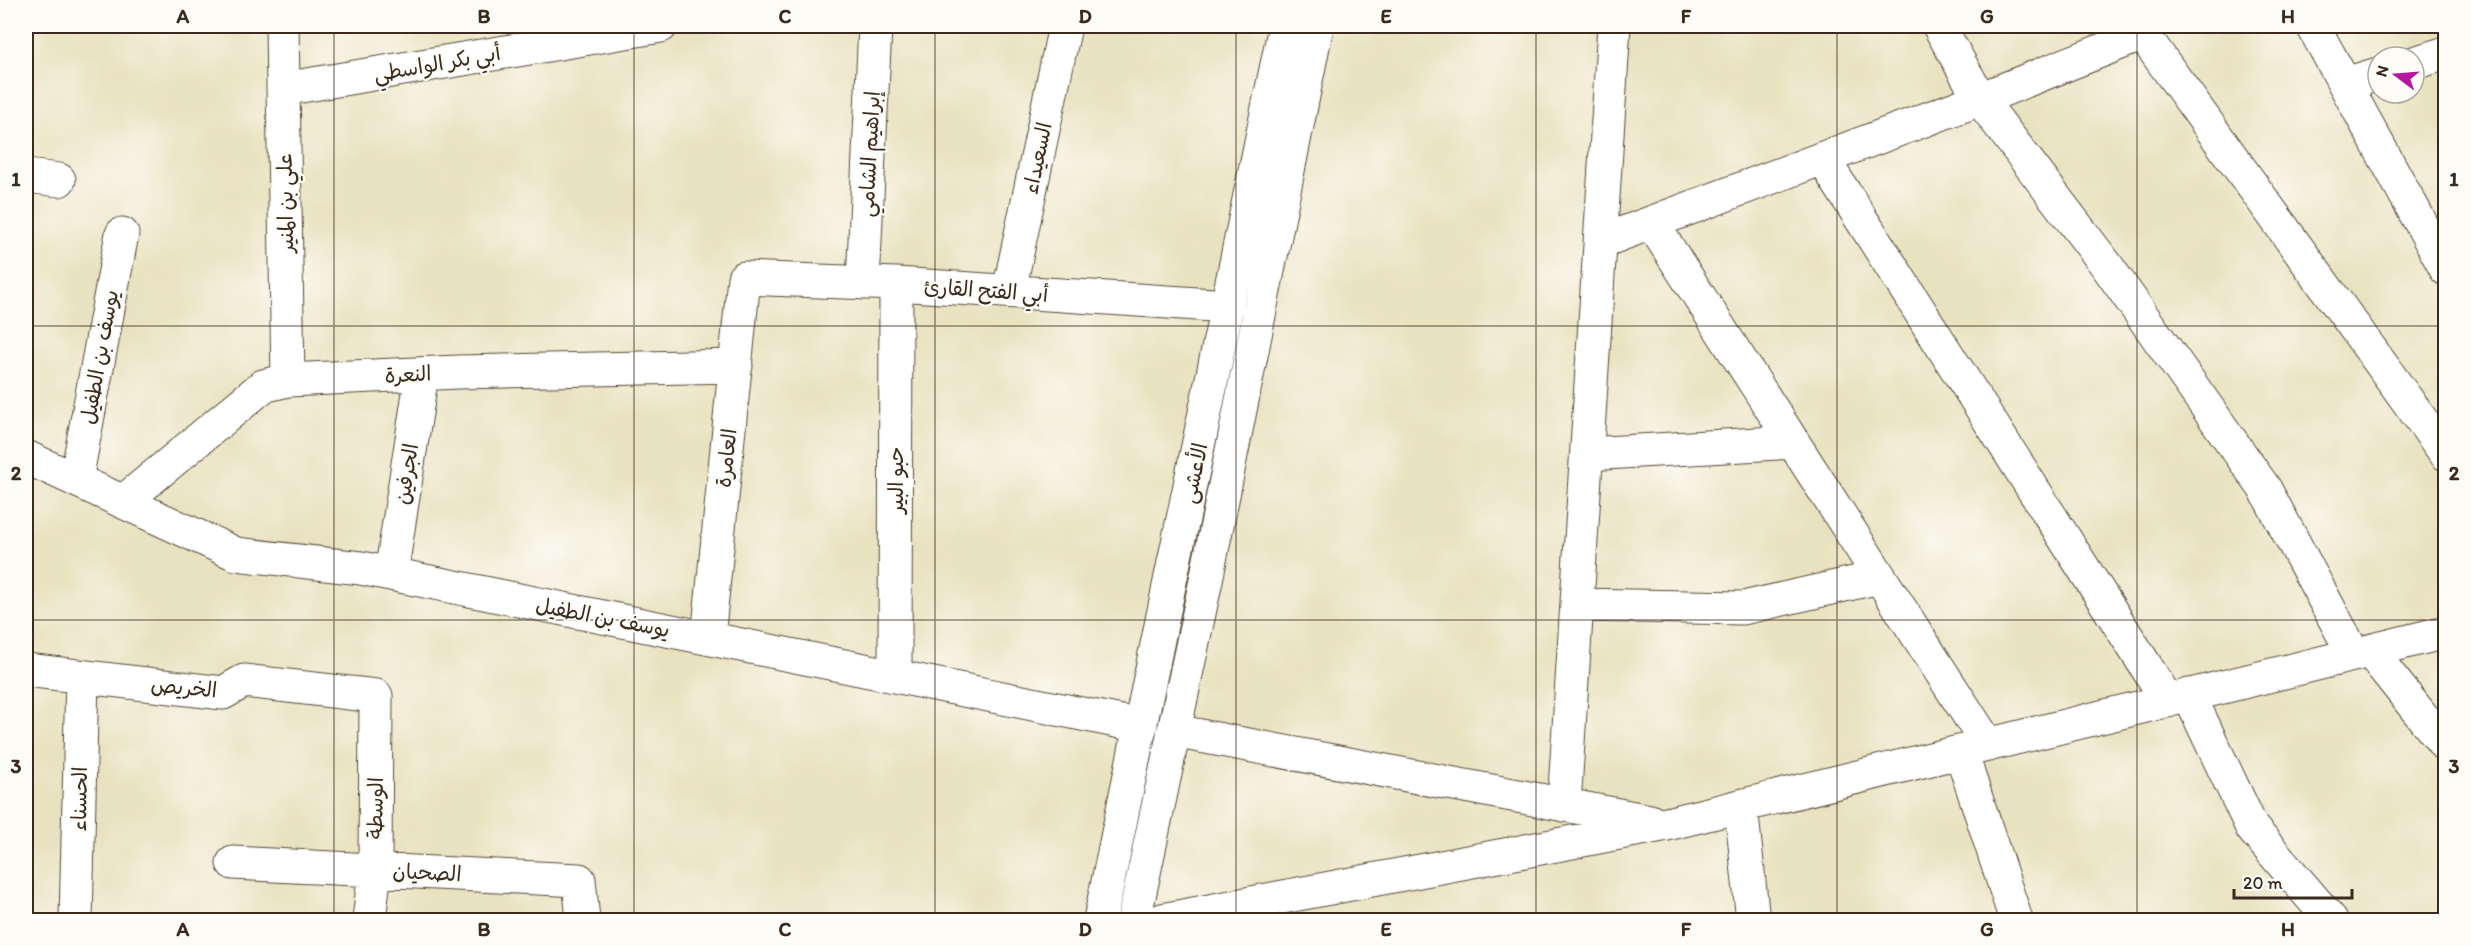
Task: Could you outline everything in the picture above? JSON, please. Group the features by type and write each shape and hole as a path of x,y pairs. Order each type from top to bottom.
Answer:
{"street":[{"name":"علي بن المنير","path":"282,26 288,380"},
{"name":"أبي بكر الواسطي","path":"284,89 661,26"},
{"name":"إبراهيم الشامي","path":"863,283 875,26"},
{"name":"السعيداء","path":"1010,291 1065,26"},
{"name":"الأعشى","path":"1100,921 1285,26"},
{"name":"الأعشى","path":"1134,921 1317,26"},
{"path":"1564,805 1614,26"},
{"path":"1939,26 1980,99 2107,266 2265,489 2362,653 2445,746"},
{"path":"2313,26 2441,251"},
{"path":"1600,242 1980,99 2140,30 2445,454"},
{"path":"2426,59 2445,53"},
{"path":"2345,84 2366,78"},
{"path":"1823,159 2179,698 2252,828 2331,921"},
{"path":"26,176 59,180"},
{"path":"1652,223 1880,577 1974,748 2016,921"},
{"name":"يوسف بن الطفيل","path":"76,480 122,234"},
{"name":"أبي الفتح القارئ","path":"744,278 896,284 1228,306"},
{"name":"العامرة","path":"708,638 744,278"},
{"name":"حبو البير","path":"895,675 896,284"},
{"name":"النعرة","path":"123,502 263,386 288,380 422,374 736,366"},
{"name":"الجرفين","path":"391,574 422,374"},
{"path":"1587,454 1793,442"},
{"name":"يوسف بن الطفيل","path":"26,457 236,554 361,568 1141,726"},
{"path":"1576,605 1743,608 1880,577"},
{"path":"1162,921 1667,824 2445,632"},
{"name":"الخريص","path":"26,670 223,693 244,681 376,696"},
{"name":"الحسناء","path":"76,921 82,677"},
{"name":"الوسطة","path":"369,921 375,870 376,696"},
{"path":"1174,731 1667,824"},
{"path":"1742,806 1753,921"},
{"name":"الصحيان","path":"233,863 579,880 583,921"}]}
